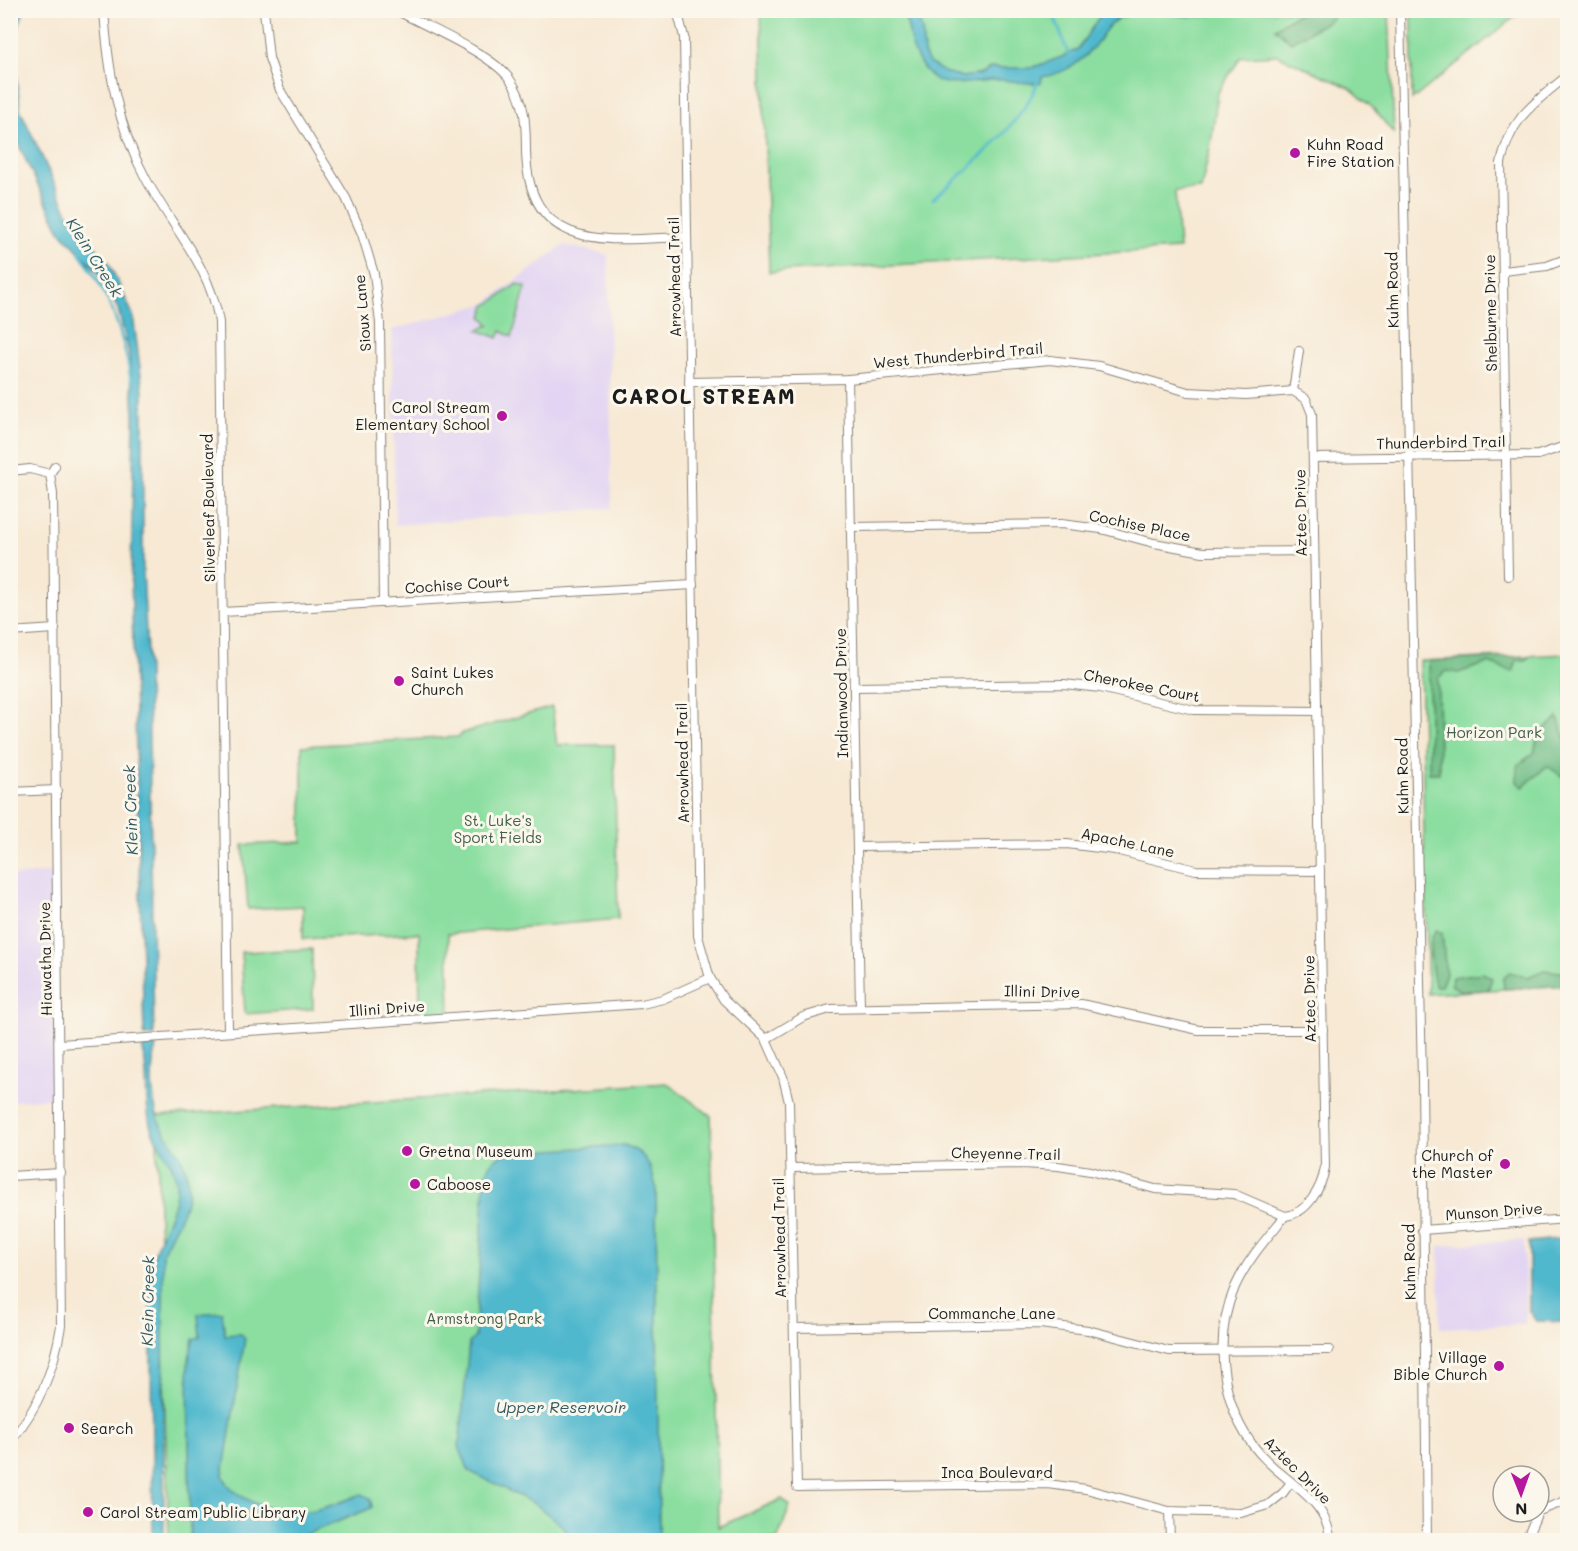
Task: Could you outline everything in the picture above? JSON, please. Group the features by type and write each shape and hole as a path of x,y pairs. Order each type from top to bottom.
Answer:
{"street":[{"name":"Silverleaf Boulevard","path":"104,10 111,83 129,143 145,178 202,268 216,299 219,322 228,1031"},
{"name":"Sioux Lane","path":"264,10 269,58 280,90 346,198 362,234 374,274 380,323 383,603"},
{"path":"396,10 488,60 510,80 525,111 527,170 532,190 546,215 576,234 591,239 687,237"},
{"name":"Arrowhead Trail","path":"677,10 684,37 698,936 710,978 724,1000 766,1039 783,1077 789,1102 797,1487"},
{"name":"Kuhn Road","path":"1400,10 1422,1080 1427,1540"},
{"name":"Shelburne Drive","path":"1508,576 1501,163 1507,138 1532,105 1568,75"},
{"path":"1503,271 1547,266 1568,258"},
{"path":"1293,391 1299,351"},
{"name":"West Thunderbird Trail","path":"689,382 848,379 1050,360 1099,366 1188,392 1246,395 1293,391"},
{"name":"Indianwood Drive","path":"848,379 860,1007"},
{"name":"Aztec Drive","path":"1293,391 1302,395 1311,409 1324,1177 1312,1199 1293,1215 1285,1216 1254,1255 1235,1287 1227,1313 1223,1352 1227,1390 1243,1430 1266,1460 1325,1516 1330,1540"},
{"name":"Thunderbird Trail","path":"1312,458 1538,455 1568,445"},
{"name":"Hiawatha Drive","path":"10,471 52,470 62,1301 58,1344 40,1398 10,1442"},
{"name":"Cochise Place","path":"851,527 1061,524 1101,529 1171,547 1203,552 1314,551"},
{"name":"Cochise Court","path":"223,612 693,585"},
{"path":"10,632 55,629"},
{"name":"Cherokee Court","path":"854,687 1064,684 1100,688 1194,710 1317,711"},
{"path":"10,792 57,790"},
{"name":"Apache Lane","path":"857,847 1067,844 1115,850 1196,870 1320,871"},
{"name":"Illini Drive","path":"60,1044 154,1035 642,1004 663,999 710,978"},
{"name":"Illini Drive","path":"766,1039 815,1012 860,1007 1081,1005 1118,1010 1200,1030 1323,1030"},
{"name":"Cheyenne Trail","path":"791,1168 1022,1164 1058,1166 1155,1189 1234,1194 1285,1216"},
{"path":"10,1176 61,1173"},
{"name":"Munson Drive","path":"1422,1230 1568,1219"},
{"name":"Commanche Lane","path":"794,1328 1040,1324 1080,1329 1169,1351 1329,1350"},
{"name":"Inca Boulevard","path":"797,1487 1047,1484 1086,1489 1169,1512 1249,1513 1268,1505 1283,1493 1291,1482"},
{"path":"1551,1507 1568,1500"},
{"path":"1169,1512 1170,1540"},
{"path":"1526,1540 1533,1524"}],"shaded area":[{"name":"Carol Stream Elementary School","path":"564,245 608,255 612,508 395,525 392,330 484,304"},
{"path":"55,872 57,1098 11,1101 11,876"},
{"path":"1524,1240 1525,1324 1440,1328 1439,1246"}],"green space":[{"path":"1412,10 1522,10 1522,11 1412,100"},
{"path":"761,11 1389,11 1394,134 1373,108 1350,88 1277,55 1241,57 1218,92 1211,143 1201,189 1175,191 1179,249 769,272"},
{"path":"1302,11 1339,11 1329,21 1291,42 1275,28"},
{"path":"517,284 526,287 512,337 501,331 498,338 478,330 490,325 482,316 486,306"},
{"name":"Horizon Park","path":"1567,654 1567,985 1428,994 1420,661"},
{"path":"1530,656 1526,660 1517,660 1513,672 1488,663 1458,673 1447,671 1438,678 1439,773 1429,773 1429,661"},
{"name":"St. Luke's Sport Fields","path":"552,707 557,745 614,745 618,919 448,934 450,1017 420,1019 419,933 303,939 303,906 248,909 243,845 302,842 302,746 458,737 463,733"},
{"path":"1558,717 1567,744 1567,770 1562,776 1547,766 1523,787 1517,782 1518,765 1534,753 1538,735"},
{"path":"1436,930 1442,933 1446,974 1441,986 1435,986 1430,949"},
{"path":"312,949 313,1009 245,1014 241,952"},
{"path":"1544,970 1567,973 1567,985 1504,989 1503,979 1509,972 1528,977"},
{"path":"1483,973 1492,978 1488,990 1461,991 1451,985 1452,977"},
{"name":"Armstrong Park","path":"667,1083 711,1116 718,1527 782,1499 790,1506 777,1540 169,1540 156,1116"}],"water":[{"path":"11,11 24,11 17,31 16,70 20,109 70,217 109,263 133,315 143,390 143,570 148,673 154,1036 144,1036 131,576 134,413 129,352 118,309 98,272 60,231 20,148 11,117"},
{"path":"896,11 915,11 922,29 924,53 929,63 944,72 963,77 981,74 991,68 1031,68 1062,57 1078,49 1101,14 1106,11 1221,11 1197,16 1146,12 1121,17 1111,24 1093,47 1075,64 1068,69 1042,77 1041,83 996,80 952,84 934,78 926,71 912,46 904,18"},
{"path":"156,1046 152,1089 156,1111 159,1122 183,1162 188,1184 183,1212 163,1253 164,1540 153,1540 150,1270 155,1249 172,1210 176,1181 171,1165 154,1136 147,1108 146,1066 142,1047"},
{"name":"Upper Reservoir","path":"624,1145 638,1151 646,1160 656,1187 659,1535 657,1540 575,1540 560,1524 535,1504 469,1471 459,1447 469,1343 475,1337 485,1178 492,1162 506,1153"},
{"path":"1567,1238 1567,1322 1536,1321 1529,1311 1529,1242"},
{"path":"222,1312 225,1335 241,1334 245,1338 223,1475 228,1484 237,1493 259,1505 285,1511 315,1510 362,1494 370,1498 372,1507 292,1540 190,1540 188,1364 193,1339 200,1337 198,1314"}],"waterway":[{"path":"1054,16 1069,56"},
{"path":"933,199 977,160 1008,128 1032,95 1038,80"},
{"name":"Klein Creek","path":"79,252 107,297 124,345 131,380"}],"place":[{"name":"Kuhn Road Fire Station","path":"1295,153"},
{"name":"Carol Stream Elementary School","path":"502,416"},
{"name":"Saint Lukes Church","path":"399,681"},
{"name":"Gretna Museum","path":"407,1151"},
{"name":"Church of the Master","path":"1505,1164"},
{"name":"Caboose","path":"415,1184"},
{"name":"Village Bible Church","path":"1499,1366"},
{"name":"Search","path":"69,1428"},
{"name":"Carol Stream Public Library","path":"88,1512"}],"district":[{"name":"CAROL STREAM","path":"704,395"}]}
